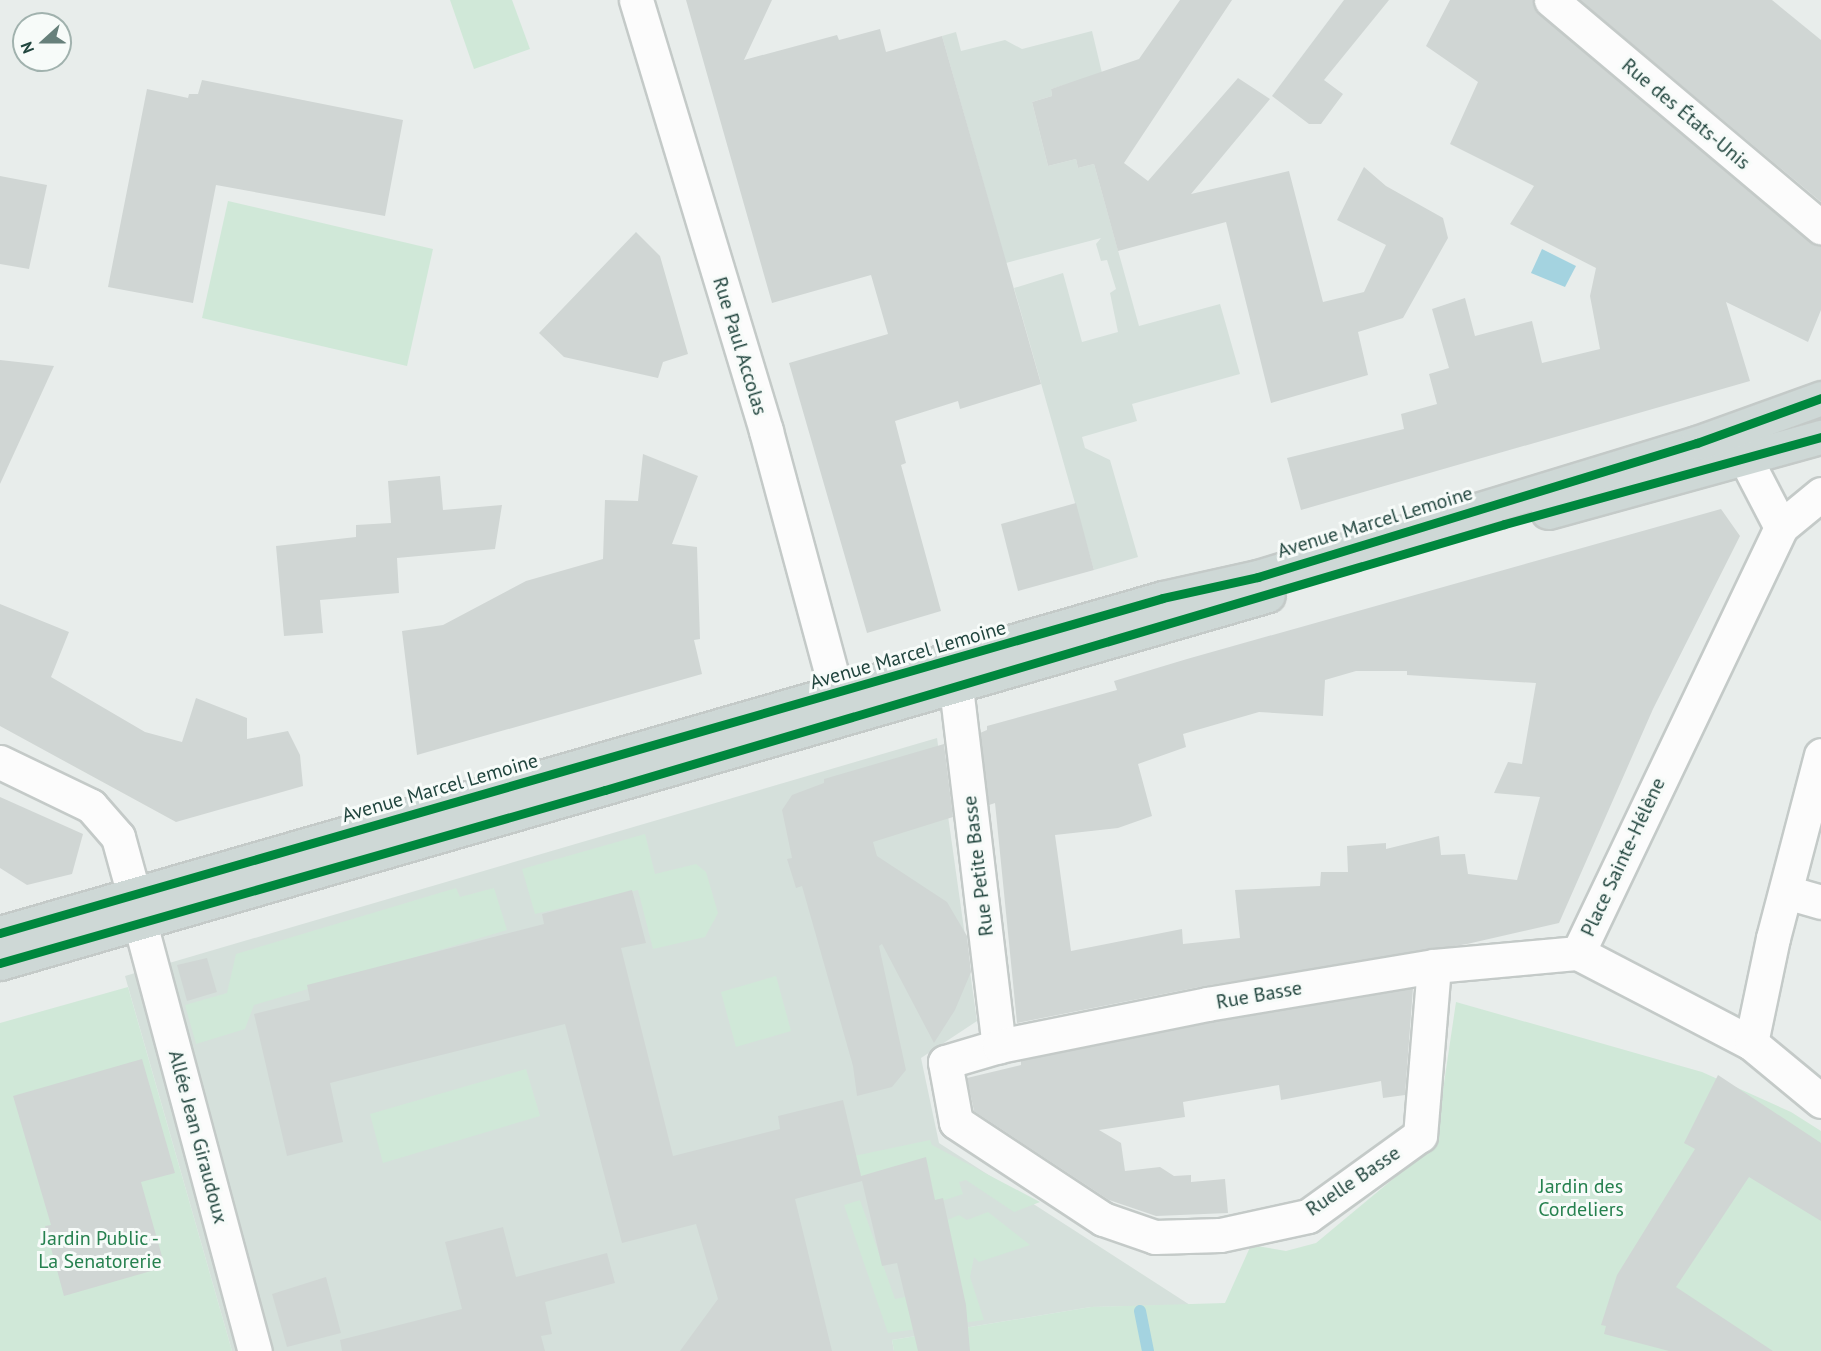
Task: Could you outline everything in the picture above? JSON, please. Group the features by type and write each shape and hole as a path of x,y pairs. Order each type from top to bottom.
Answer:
{"main road":[{"name":"Avenue Marcel Lemoine","path":"1294,577 1697,443 1821,398"},
{"name":"Avenue Marcel Lemoine","path":"0,963 137,909 837,694 1166,611 1821,437"},
{"name":"Avenue Marcel Lemoine","path":"0,933 137,909 956,687 1166,611"}],"street":[{"name":"Rue Paul Accolas","path":"636,0 766,431 837,694"},
{"name":"Rue des États-Unis","path":"1551,0 1821,227"},
{"path":"1744,456 1781,527"},
{"name":"Place Sainte-Hélène","path":"1821,494 1781,527 1578,952 1751,1043 1821,1101"},
{"name":"Rue Petite Basse","path":"956,687 999,1046"},
{"path":"1751,1043 1821,754"},
{"name":"Allée Jean Giraudoux","path":"0,762 92,806 118,837 255,1351"},
{"path":"1786,892 1821,902"},
{"name":"Rue Basse","path":"945,1062 999,1046 1207,1004 1434,966 1578,952"},
{"name":"Ruelle Basse","path":"945,1062 956,1122 1104,1219 1155,1237 1220,1235 1308,1216 1420,1135 1434,966"}],"shaded area":[{"path":"1092,31 1102,73 1051,89 1052,96 1032,102 1048,166 1076,159 1078,168 1094,164 1139,326 1220,304 1240,374 1132,404 1137,421 1082,437 1085,448 1110,460 1138,557 1094,570 1014,288 1063,273 1082,342 1118,332 1110,293 1116,289 1107,260 1101,261 1096,244 1101,238 1006,263 942,36 956,32 961,51 1005,40 1022,49"},
{"path":"937,738 977,1021 921,1058 939,1143 1190,1305 1091,1307 892,1340 894,1351 232,1351 125,976"}],"green space":[{"path":"450,0 512,0 530,49 474,69"},
{"path":"228,201 433,249 407,366 202,318"},
{"path":"645,834 655,874 696,864 706,872 718,913 705,937 653,949 638,890 535,914 522,869"},
{"path":"456,888 460,897 494,888 507,930 254,1005 245,1029 196,1044 185,1005 227,993 236,954"},
{"path":"776,976 791,1031 736,1047 721,992"},
{"name":"Jardin Public - La Senatorerie","path":"128,987 232,1351 0,1351 0,1023"},
{"name":"Jardin des Cordeliers","path":"1456,1002 1702,1072 1791,1112 1821,1131 1821,1351 894,1351 892,1340 1091,1307 1225,1303 1251,1245 1286,1251 1316,1243 1435,1144"},
{"path":"526,1069 540,1116 383,1163 370,1114"},
{"path":"930,1140 932,1145 1040,1202 1014,1212 966,1180 959,1182 963,1194 933,1204 862,1178 854,1156"},
{"path":"860,1200 895,1299 953,1287 940,1223 959,1215 967,1220 988,1212 1030,1245 979,1262 974,1257 970,1277 984,1320 888,1333 844,1205"}],"water":[{"path":"1542,249 1576,266 1565,287 1531,273"}],"building":[{"path":"686,0 772,0 744,60 837,35 839,40 880,29 886,52 942,36 1041,384 960,409 958,401 895,421 906,463 901,465 941,611 867,633 789,363 888,334 871,275 772,303"},
{"path":"1180,0 1232,0 1124,163 1148,181 1238,78 1270,99 1191,194 1289,171 1323,302 1364,292 1386,245 1337,220 1364,167 1386,186 1443,218 1448,238 1403,318 1358,332 1368,375 1271,403 1226,222 1118,251 1094,164 1078,168 1076,159 1048,166 1032,102 1052,96 1051,89 1139,59"},
{"path":"1344,0 1389,0 1324,80 1343,94 1321,124 1309,124 1272,96"},
{"path":"1450,0 1533,0 1539,14 1809,241 1821,245 1821,310 1808,342 1726,302 1750,381 1301,510 1287,458 1404,429 1401,414 1437,404 1429,374 1449,368 1432,309 1465,298 1475,336 1532,321 1542,363 1600,349 1590,296 1596,268 1510,224 1534,186 1450,144 1478,82 1426,46"},
{"path":"1580,0 1772,0 1821,40 1821,202"},
{"path":"202,80 403,120 385,216 216,185 193,303 108,287 147,89 188,98 189,94 198,94"},
{"path":"0,176 47,185 29,269 0,264"},
{"path":"636,232 660,256 688,354 663,362 658,378 564,357 539,333"},
{"path":"0,360 54,366 0,484"},
{"path":"643,454 698,476 672,544 697,547 700,639 694,640 702,674 417,755 402,631 443,625 526,581 603,559 605,500 638,501"},
{"path":"440,476 443,510 502,505 495,549 397,558 399,593 320,600 323,633 284,636 276,546 356,537 356,525 391,523 388,481"},
{"path":"1076,503 1094,570 1018,591 1001,524"},
{"path":"1721,509 1740,536 1653,709 1559,923 1467,944 1204,986 1017,1023 995,803 989,805 980,733 987,730 987,726 1117,690 1114,681","holes":["1356,671 1407,671 1407,675 1536,683 1522,764 1508,762 1494,793 1540,797 1517,880 1468,874 1465,854 1441,855 1439,836 1386,849 1386,843 1347,846 1348,872 1321,872 1320,886 1235,890 1240,938 1183,944 1182,929 1071,951 1055,835 1118,828 1152,816 1138,764 1186,747 1183,734 1259,712 1323,716 1325,680"]},
{"path":"0,604 69,632 51,677 145,732 182,742 196,698 247,718 247,739 288,731 300,755 303,786 176,822 0,726"},
{"path":"944,744 953,817 873,842 877,856 947,902 967,936 971,972 955,1010 934,1043 882,944 879,946 906,1070 892,1087 857,1096 853,1066 802,886 796,888 787,859 792,858 782,810 792,795 824,783 824,779"},
{"path":"0,797 83,834 72,874 27,885 0,868"},
{"path":"632,890 646,943 621,948 673,1156 780,1129 778,1116 843,1100 861,1176 926,1157 935,1200 943,1198 966,1305 970,1351 918,1351 897,1263 882,1266 862,1181 795,1199 832,1351 680,1351 718,1299 696,1224 622,1243 565,1024 330,1083 343,1142 287,1156 254,1014 310,1000 307,985 544,924 542,914"},
{"path":"207,958 217,992 187,1001 177,965"},
{"path":"1413,988 1405,1095 1383,1098 1381,1081 1281,1100 1279,1085 1183,1102 1185,1117 1099,1130 1121,1143 1125,1171 1160,1167 1174,1176 1191,1175 1191,1182 1225,1179 1228,1213 1156,1216 1109,1200 974,1111 967,1078 1021,1065 1021,1061 1210,1022"},
{"path":"142,1059 175,1173 141,1182 165,1267 64,1296 45,1226 51,1225 13,1096"},
{"path":"1718,1075 1821,1143 1821,1221 1749,1177 1676,1287 1773,1351 1669,1351 1604,1334 1606,1326 1601,1325 1617,1275 1695,1149 1684,1143"},
{"path":"503,1227 516,1277 607,1253 615,1283 545,1302 552,1334 541,1336 545,1351 342,1351 340,1340 462,1309 445,1242"},
{"path":"326,1277 341,1333 287,1347 272,1294"}],"waterway":[{"path":"1140,1311 1148,1351"}],"cycle path":[{"path":"0,933 1163,598 1258,577 1697,443 1821,398"},
{"path":"0,963 605,790 1505,524 1821,437"}]}
